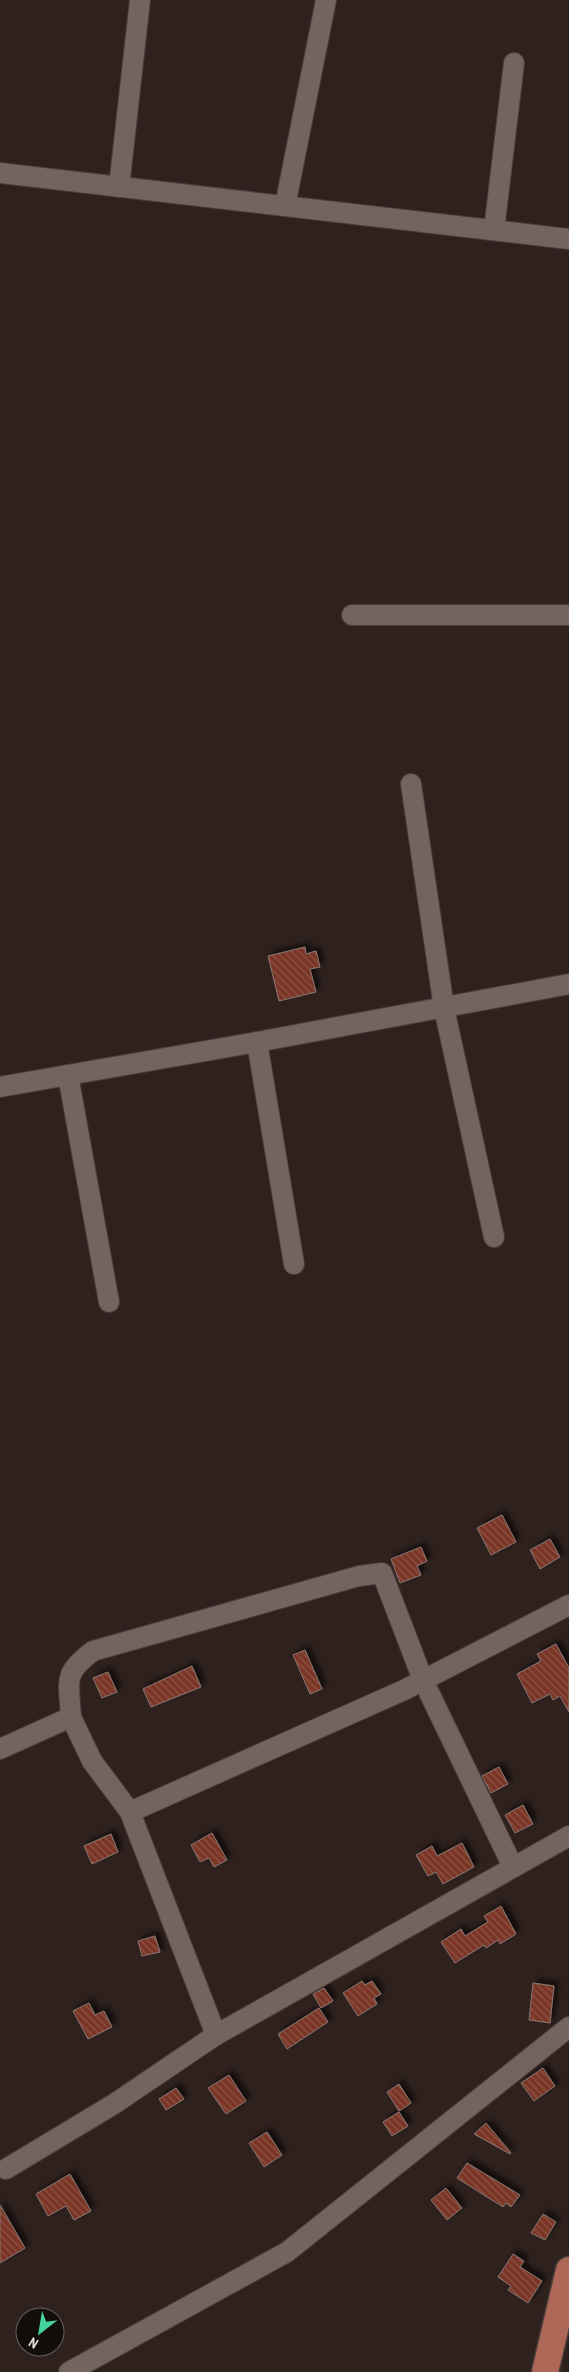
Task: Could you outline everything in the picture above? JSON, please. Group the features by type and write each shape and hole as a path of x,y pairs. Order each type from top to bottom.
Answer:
{"main road":[{"path":"546,2372 569,2270"}],"street":[{"path":"119,187 140,0"},
{"path":"285,206 326,0"},
{"path":"494,230 514,63"},
{"path":"0,173 569,239"},
{"path":"352,615 569,615"},
{"path":"411,784 444,1008 494,1237"},
{"path":"0,1087 569,984"},
{"path":"257,1042 294,1264"},
{"path":"68,1075 109,1302"},
{"path":"216,2035 130,1812 92,1761 71,1717 69,1680 75,1664 93,1651 359,1576 382,1573 423,1680 513,1866"},
{"path":"130,1812 423,1680 569,1605"},
{"path":"0,1749 71,1717"},
{"path":"6,2169 114,2104 216,2035 569,1836"},
{"path":"69,2372 287,2252 569,2027"}],"building":[{"path":"305,947 306,954 316,951 320,967 310,969 316,992 279,1001 268,956"},
{"path":"502,1515 516,1542 491,1555 477,1528"},
{"path":"550,1539 560,1557 540,1569 530,1550"},
{"path":"421,1547 427,1561 417,1566 421,1575 400,1583 391,1559"},
{"path":"556,1644 569,1668 569,1712 560,1696 553,1700 550,1694 532,1703 517,1674 541,1661 537,1654"},
{"path":"305,1650 322,1689 310,1694 293,1655"},
{"path":"192,1666 201,1687 151,1707 143,1689"},
{"path":"108,1672 117,1692 102,1698 93,1678"},
{"path":"499,1767 508,1784 491,1793 482,1776"},
{"path":"523,1805 533,1824 515,1833 505,1815"},
{"path":"212,1833 227,1860 214,1867 209,1858 200,1862 191,1845"},
{"path":"111,1834 118,1852 92,1864 84,1846"},
{"path":"462,1843 474,1867 443,1884 436,1872 428,1876 416,1855 432,1846 437,1856"},
{"path":"501,1906 516,1934 500,1944 498,1940 486,1948 484,1945 455,1963 441,1942 461,1929 465,1936 488,1922 484,1916"},
{"path":"155,1936 160,1952 142,1956 138,1941"},
{"path":"362,1981 365,1985 372,1981 381,1994 374,1998 377,2004 358,2016 343,1993"},
{"path":"533,1983 554,1986 550,2023 529,2020"},
{"path":"324,1988 333,2001 321,2008 313,1994"},
{"path":"89,2003 95,2015 104,2011 112,2027 88,2039 73,2011"},
{"path":"319,2008 328,2022 287,2049 278,2034"},
{"path":"543,2068 555,2086 534,2101 521,2083"},
{"path":"229,2075 246,2101 226,2114 208,2088"},
{"path":"399,2084 411,2103 399,2111 387,2092"},
{"path":"176,2088 184,2099 166,2110 159,2099"},
{"path":"399,2112 408,2126 392,2136 383,2122"},
{"path":"486,2123 511,2153 510,2154 474,2134"},
{"path":"267,2132 282,2155 264,2167 249,2143"},
{"path":"467,2163 520,2195 511,2207 506,2203 503,2207 457,2178"},
{"path":"70,2174 91,2211 74,2220 66,2206 48,2216 36,2194"},
{"path":"446,2188 462,2208 447,2220 431,2200"},
{"path":"0,2205 25,2248 0,2263"},
{"path":"543,2214 556,2222 545,2240 531,2233"},
{"path":"513,2254 524,2261 520,2267 542,2281 528,2303 508,2290 511,2286 498,2277"}]}
